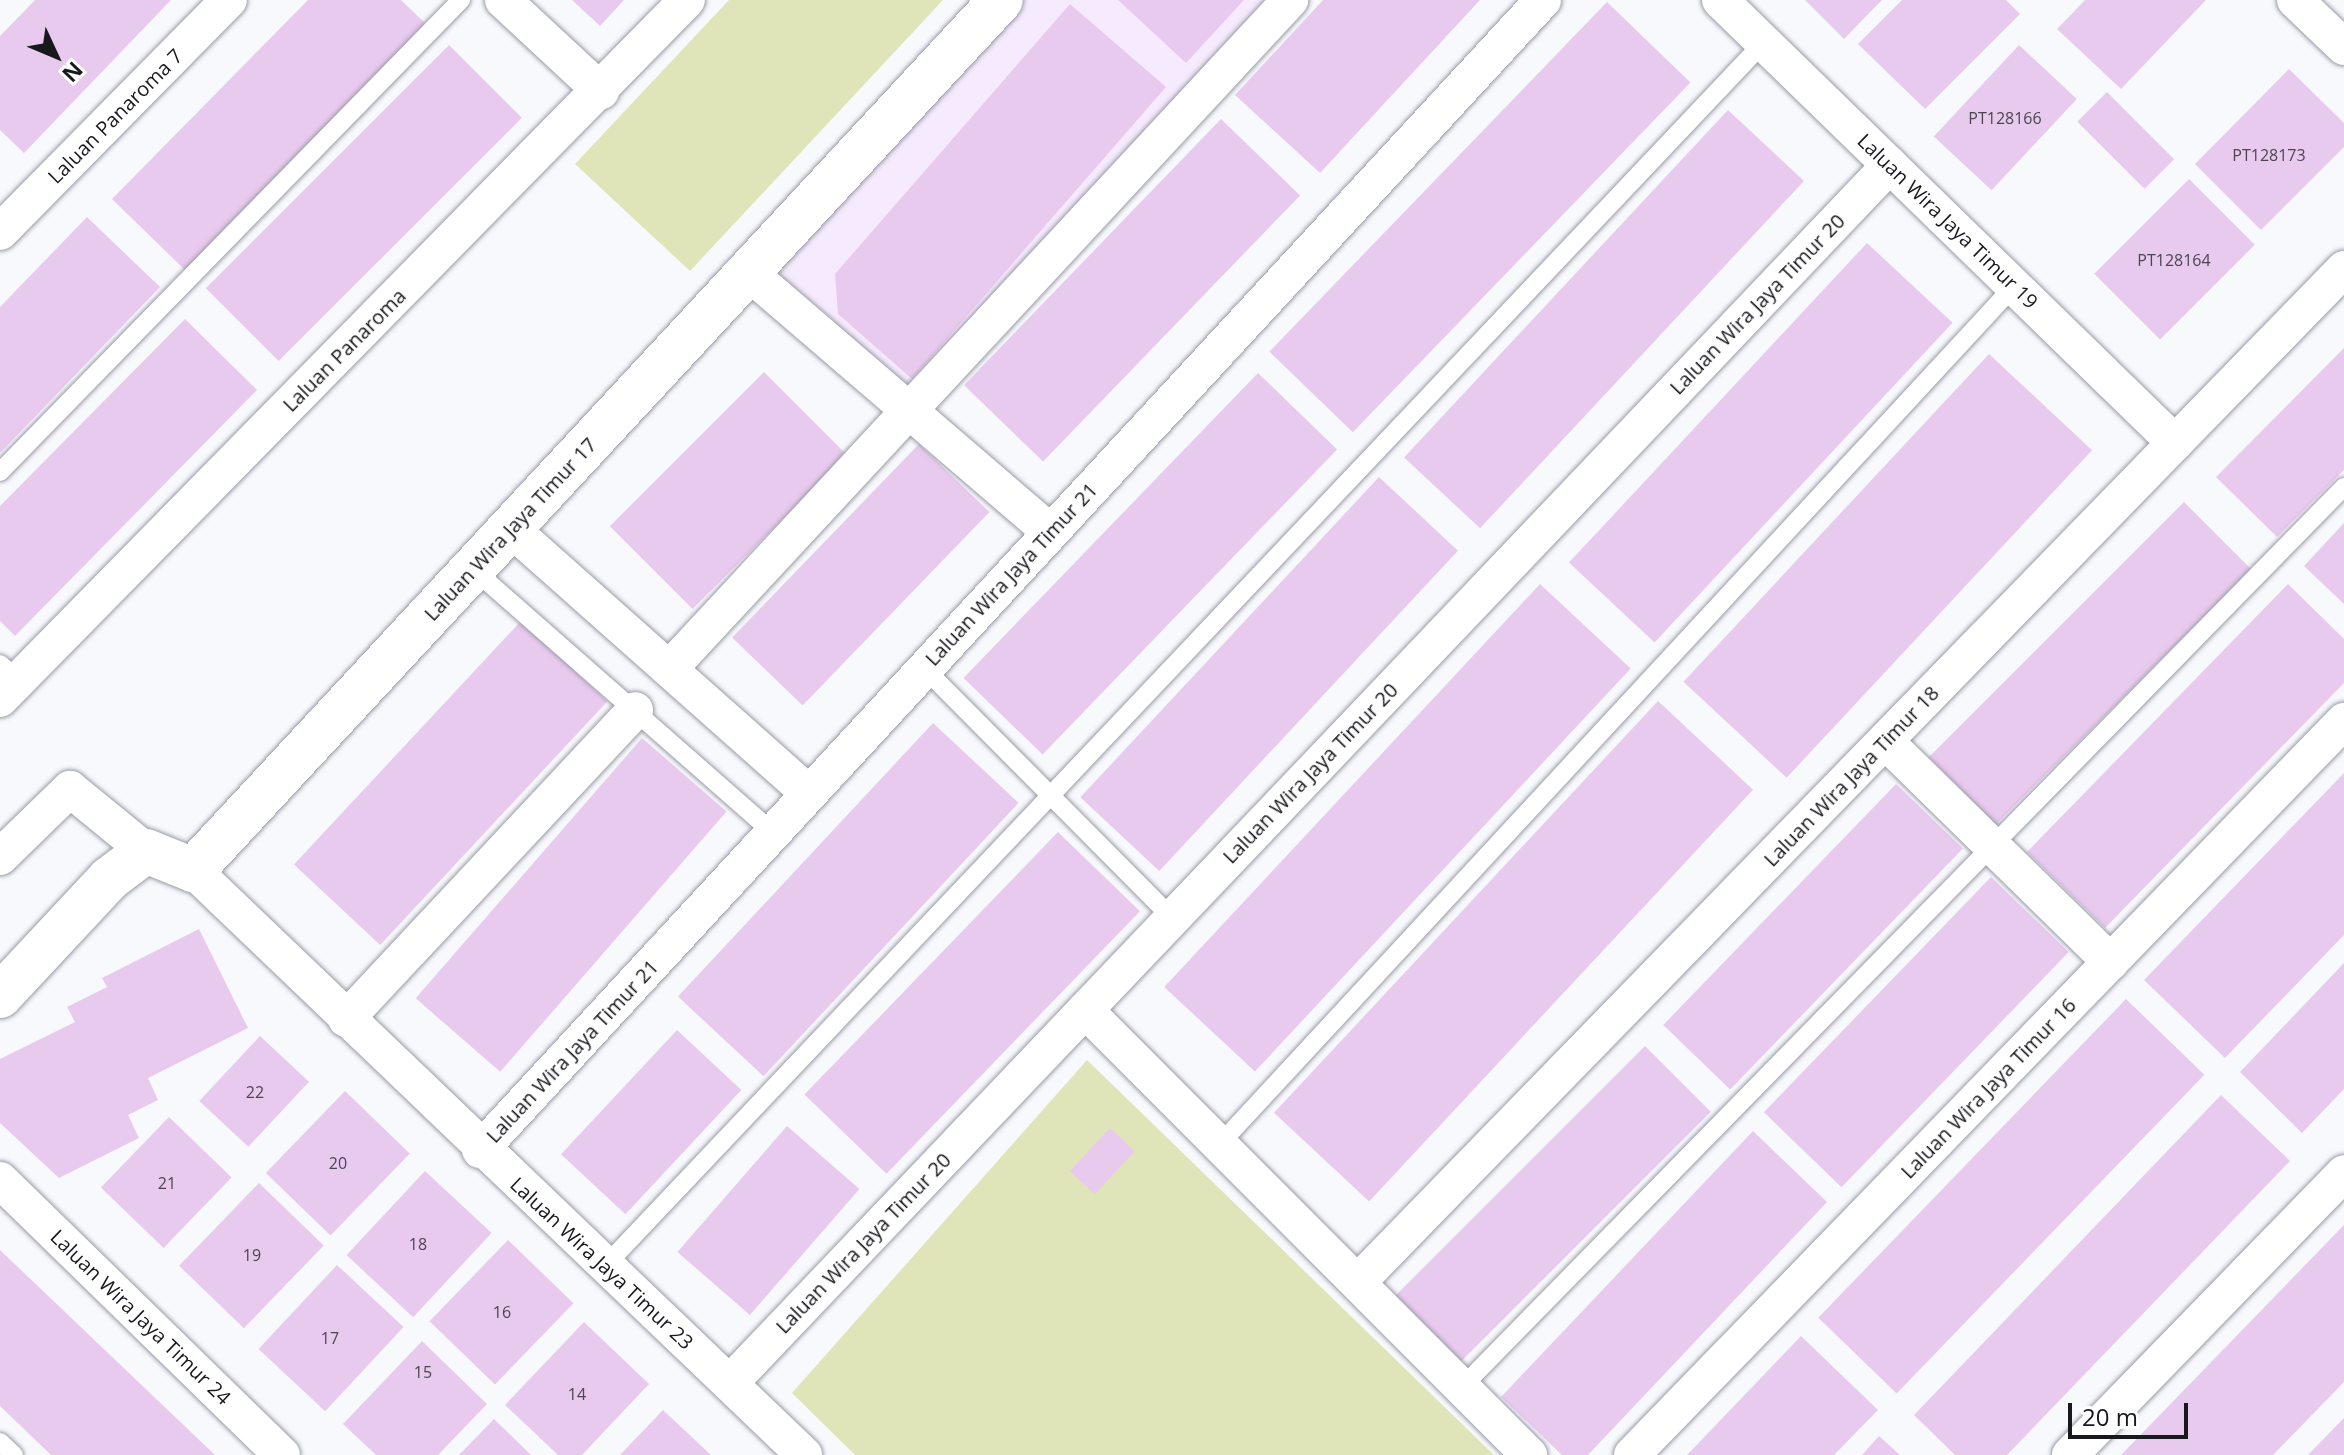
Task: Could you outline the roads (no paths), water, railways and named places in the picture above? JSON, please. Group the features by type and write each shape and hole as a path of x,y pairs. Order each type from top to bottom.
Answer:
{"street":[{"name":"Laluan Panaroma 7","path":"0,232 229,0"},
{"path":"503,0 601,91"},
{"name":"Laluan Panaroma","path":"6,681 601,91 687,0"},
{"name":"Laluan Wira Jaya Timur 17","path":"193,870 1001,0"},
{"path":"672,666 1290,0"},
{"name":"Laluan Wira Jaya Timur 21","path":"480,1150 1543,0"},
{"name":"Laluan Wira Jaya Timur 19","path":"1720,0 2175,443"},
{"path":"2295,0 2344,47"},
{"name":"Laluan Wira Jaya Timur 20","path":"730,1383 1890,165"},
{"name":"Laluan Wira Jaya Timur 18","path":"1358,1282 2344,269"},
{"path":"748,272 1050,532"},
{"path":"510,528 672,666 808,793"},
{"path":"346,1019 635,710"},
{"name":"Laluan Wira Jaya Timur 16","path":"1632,1455 2344,721"},
{"path":"1885,741 2111,962"},
{"path":"0,857 70,789 146,851 193,870"},
{"path":"0,996 109,879 146,851"},
{"name":"Laluan Wira Jaya Timur 23","path":"193,870 480,1150 804,1455"},
{"path":"1085,1010 1529,1455"},
{"path":"2070,1455 2344,1173"},
{"name":"Laluan Wira Jaya Timur 24","path":"0,1180 282,1455"}],"lane":[{"path":"0,472 461,0"},
{"path":"605,1266 1050,790 1764,42"},
{"path":"1219,1145 2015,285"},
{"path":"1462,1387 2344,487"},
{"path":"473,569 772,832"},
{"path":"924,668 1050,790 1172,918"},
{"path":"0,1442 14,1455"}]}
